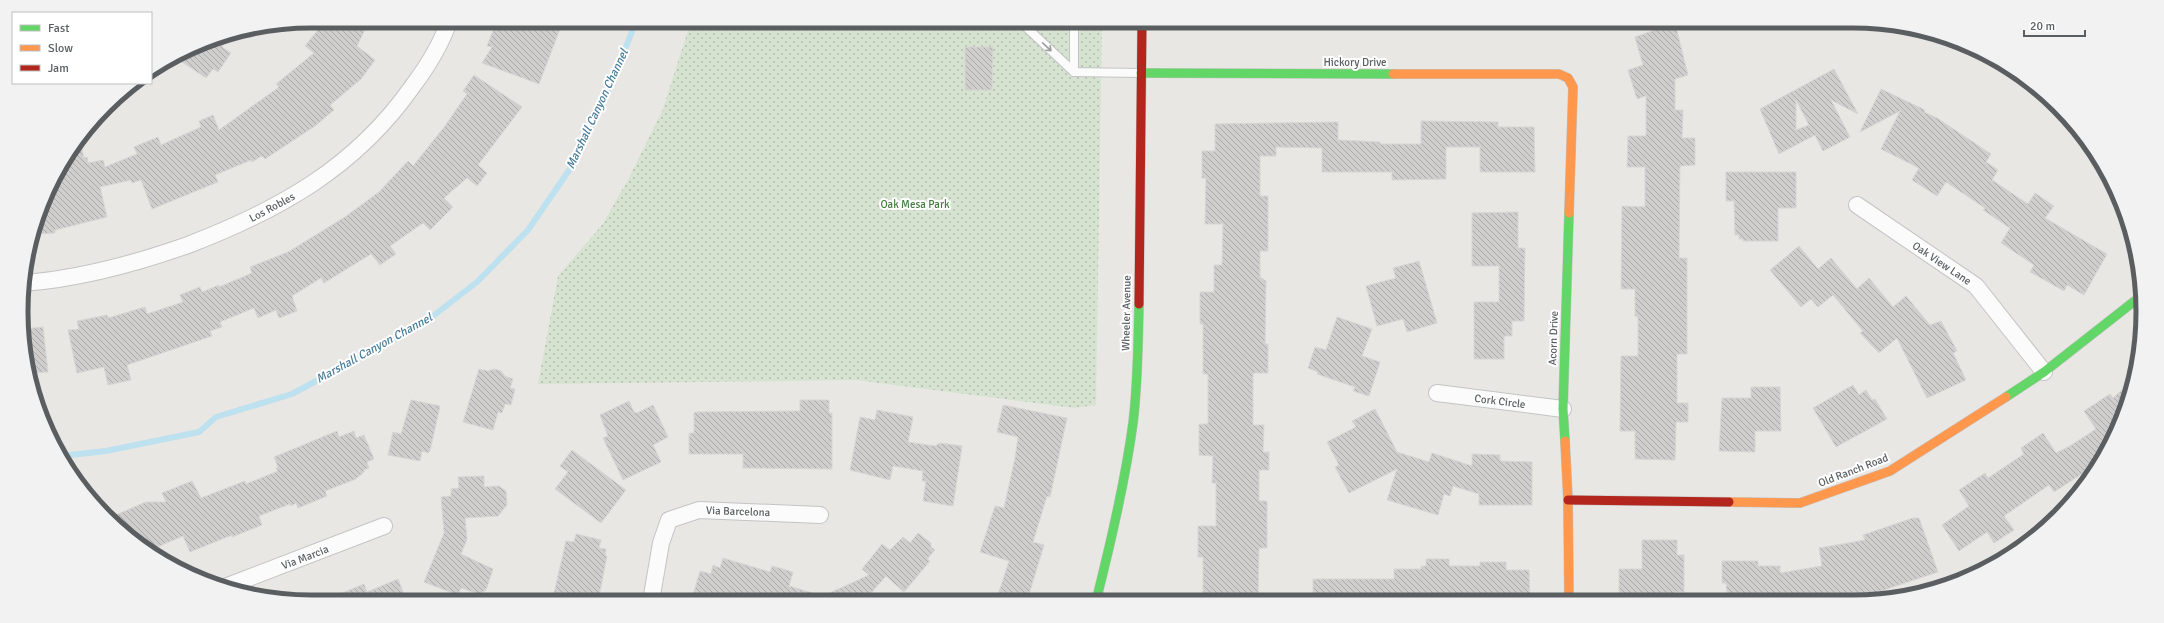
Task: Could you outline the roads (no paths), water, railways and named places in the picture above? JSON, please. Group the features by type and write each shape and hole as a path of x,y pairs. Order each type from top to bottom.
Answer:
{"street":[{"name":"Los Robles","path":"30,282 92,274 151,258 212,236 276,207 318,180 355,152 398,107 428,64 446,28"},
{"name":"Wheeler Avenue","path":"1098,595 1117,518 1133,422 1138,362 1142,28"},
{"name":"Hickory Drive","path":"1141,73 1559,74 1568,78"},
{"name":"Acorn Drive","path":"1568,78 1572,87 1563,409 1568,500 1569,595"},
{"name":"Oak View Lane","path":"1857,205 1976,286 2044,372"},
{"name":"Old Ranch Road","path":"1568,500 1800,503 1890,471 2044,372 2135,300"},
{"name":"Cork Circle","path":"1437,393 1563,409"},
{"name":"Via Barcelona","path":"652,595 660,543 669,520 699,510 820,515"},
{"name":"Via Marcia","path":"233,584 384,526"}],"lane":[{"path":"1027,28 1074,72 1141,73"},
{"path":"1074,28 1074,72"}],"waterway":[{"name":"Marshall Canyon Channel","path":"67,455 106,451 199,432 216,417 292,394 424,323 477,282 528,230 572,166 614,78 633,28"}],"park label":[{"name":"Oak Mesa Park","path":"915,204"}]}
